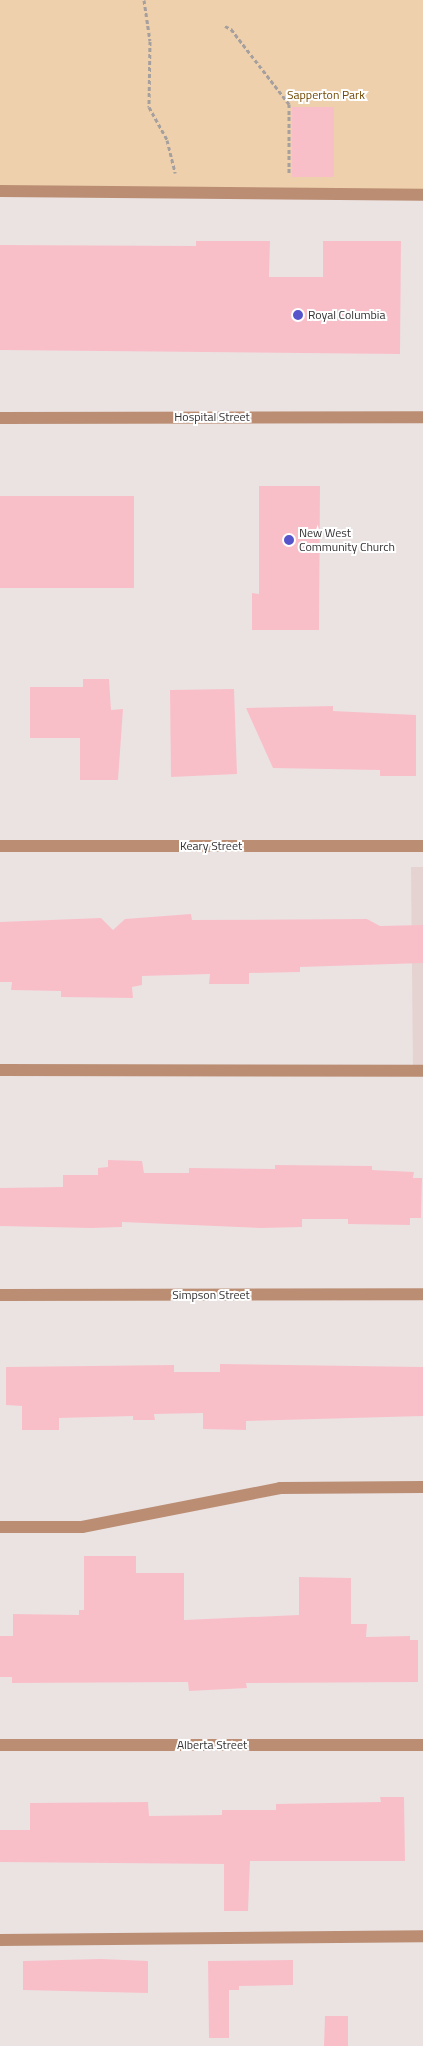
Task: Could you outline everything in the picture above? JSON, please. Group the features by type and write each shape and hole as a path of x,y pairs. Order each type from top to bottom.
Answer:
{"street":[{"path":"0,191 179,195 423,195"},
{"name":"Hospital Street","path":"0,418 423,417"},
{"name":"Keary Street","path":"0,846 423,846"},
{"path":"0,1070 423,1071"},
{"name":"Simpson Street","path":"0,1295 423,1294"},
{"path":"0,1527 82,1527 280,1488 423,1487"},
{"name":"Alberta Street","path":"0,1745 423,1745"},
{"path":"0,1940 423,1936"}],"path":[{"path":"144,0 150,41 149,107 167,140 179,195"},
{"path":"225,26 231,29 289,104 290,195"}],"shaded area":[{"path":"411,867 423,867 423,1071 413,1071"}],"green space":[{"name":"Sapperton Park","path":"0,0 423,0 423,191 0,186"}],"building":[{"path":"292,107 334,107 334,177 292,177"},
{"path":"196,241 270,241 269,277 323,277 323,241 401,241 400,354 0,350 0,245 196,246"},
{"name":"New West Community Church","path":"259,486 320,486 319,630 252,630 252,593 259,594"},
{"path":"0,496 134,496 134,588 0,588"},
{"path":"83,679 109,679 111,710 123,709 118,780 80,780 80,738 30,738 30,687 83,687"},
{"path":"234,689 237,774 171,777 170,690"},
{"path":"333,706 333,711 416,715 416,776 380,776 380,770 273,768 246,708"},
{"path":"191,914 192,920 367,919 380,926 423,925 423,963 300,967 300,972 249,973 249,984 209,984 210,974 142,976 142,985 132,987 133,998 61,997 61,991 11,990 12,982 0,982 0,922 101,918 113,930 125,919"},
{"path":"108,1160 142,1161 144,1173 189,1173 189,1168 275,1169 275,1165 372,1166 372,1170 414,1172 413,1178 422,1178 421,1218 410,1218 410,1225 348,1224 348,1219 302,1219 302,1227 261,1228 122,1222 122,1227 0,1226 0,1188 63,1187 63,1175 98,1175 98,1168 108,1167"},
{"path":"220,1364 423,1367 423,1416 246,1421 246,1430 203,1429 203,1413 154,1414 155,1420 133,1420 133,1416 59,1418 59,1430 22,1430 22,1406 6,1405 6,1367 174,1365 174,1372 220,1372"},
{"path":"84,1556 136,1556 136,1573 184,1573 184,1620 299,1615 299,1577 351,1578 351,1624 367,1624 366,1637 410,1636 410,1640 418,1640 418,1682 246,1683 247,1688 189,1691 188,1682 12,1683 12,1677 0,1677 0,1636 13,1636 13,1614 79,1615 79,1610 84,1610"},
{"path":"380,1797 404,1797 405,1861 250,1861 248,1911 224,1911 224,1864 0,1862 0,1830 30,1830 30,1803 148,1802 149,1816 222,1815 222,1810 276,1810 276,1804 381,1802"},
{"path":"101,1959 148,1961 148,1993 23,1990 23,1961"},
{"path":"293,1960 293,1985 239,1986 239,1990 229,1990 229,2038 209,2038 208,1961"},
{"path":"325,2016 348,2016 348,2046 324,2046"}],"place":[{"name":"Royal Columbia","path":"298,315"},
{"name":"New West Community Church","path":"289,540"}]}
